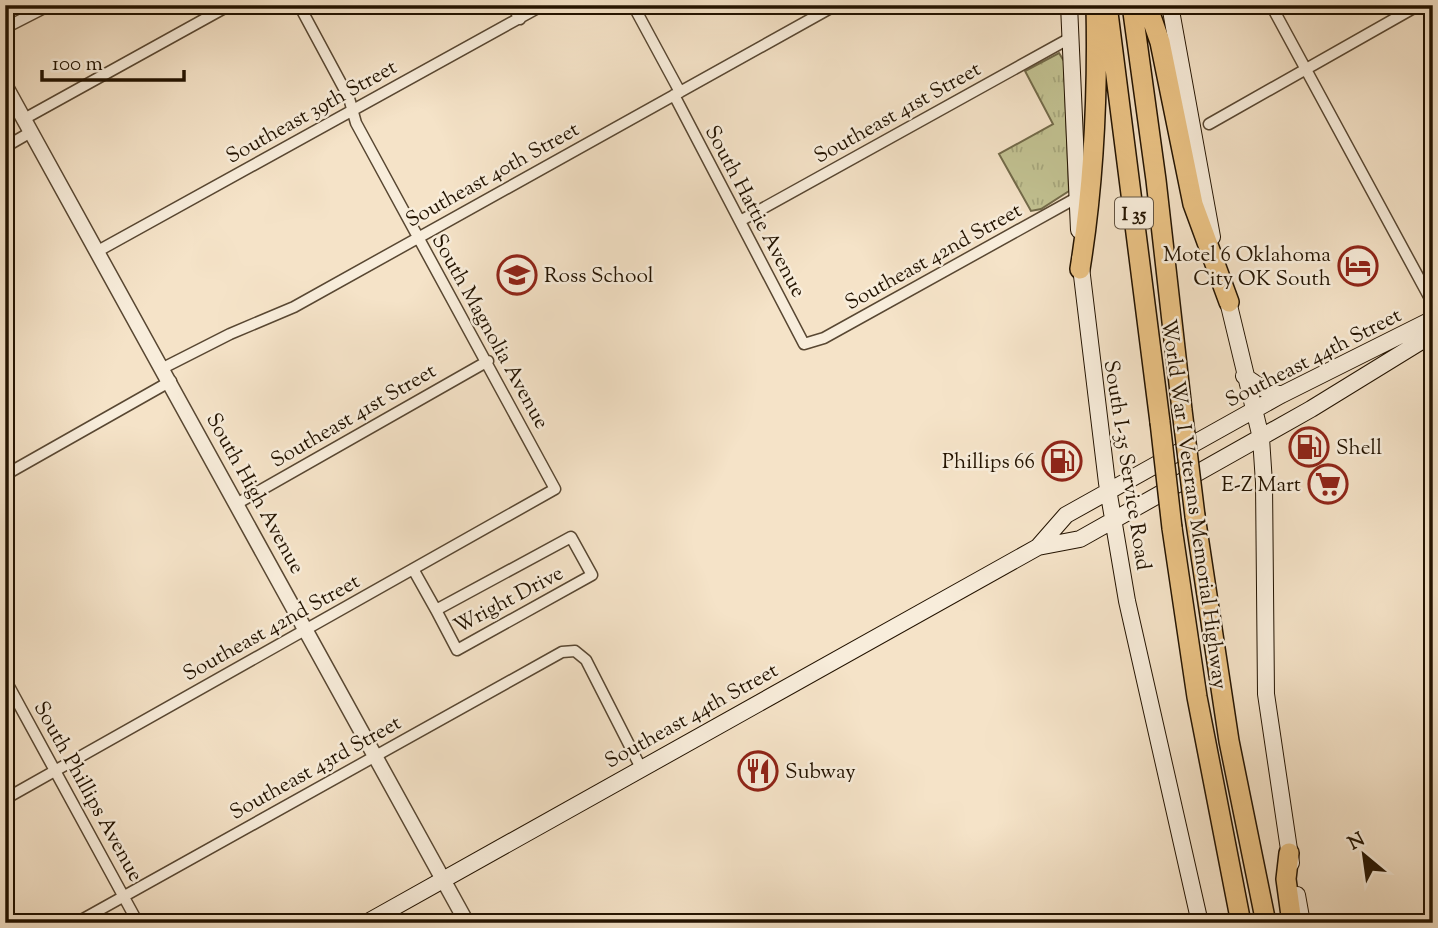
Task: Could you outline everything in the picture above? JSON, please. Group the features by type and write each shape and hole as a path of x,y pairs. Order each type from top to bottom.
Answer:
{"highway":[{"path":"1080,269 1089,211 1097,93 1096,5"},
{"name":"World War I Veterans Memorial Highway","path":"1107,5 1172,528 1197,697 1241,923"},
{"name":"World War I Veterans Memorial Highway","path":"1132,5 1195,516 1229,741 1266,923"},
{"path":"1147,5 1160,42 1193,204 1229,302"},
{"path":"1289,853 1286,879 1292,923"}],"main road":[{"name":"South I-35 Service Road","path":"1069,5 1080,269 1113,520 1200,923"},
{"path":"1170,5 1207,213 1252,410 1261,438 1264,481 1266,694 1302,923"},
{"name":"Southeast 44th Street","path":"1038,547 1066,515 1252,410 1433,319"},
{"name":"Southeast 44th Street","path":"366,923 1038,547 1080,538 1113,520 1261,438 1433,334"},
{"path":"1244,376 1262,388 1281,395"},
{"path":"1080,538 1102,539 1119,553"}],"street":[{"path":"5,28 50,5"},
{"path":"24,119 230,5"},
{"name":"South Magnolia Avenue","path":"299,5 349,98 356,123 488,361 555,489"},
{"path":"512,5 520,19"},
{"name":"Southeast 39th Street","path":"98,251 544,5"},
{"name":"South Hattie Avenue","path":"633,5 804,344"},
{"name":"Southeast 40th Street","path":"163,368 230,334 294,307 836,5"},
{"path":"1271,5 1433,304"},
{"path":"1209,124 1419,5"},
{"name":"Southeast 41st Street","path":"740,221 1072,37"},
{"name":"South High Avenue","path":"5,85 467,923"},
{"path":"5,147 31,132"},
{"name":"Southeast 42nd Street","path":"804,344 824,338 1078,197"},
{"name":"Southeast 41st Street","path":"237,503 488,361"},
{"path":"5,475 171,382"},
{"name":"Southeast 42nd Street","path":"5,799 555,489"},
{"name":"Wright Drive","path":"413,569 457,650 592,575 571,537 436,610"},
{"name":"Southeast 43rd Street","path":"76,923 562,652 575,651 594,673 641,768"},
{"name":"South Phillips Avenue","path":"5,678 138,923"}],"green space":[{"path":"1059,53 1064,61 1069,191 1041,209 1031,211 999,154 1053,124 1025,71"}],"place":[{"name":"Motel 6 Oklahoma City OK South","path":"1358,266"},
{"name":"Ross School","path":"517,275"},
{"name":"Shell","path":"1309,447"},
{"name":"Phillips 66","path":"1062,461"},
{"name":"E-Z Mart","path":"1328,484"},
{"name":"Subway","path":"758,771"}]}
